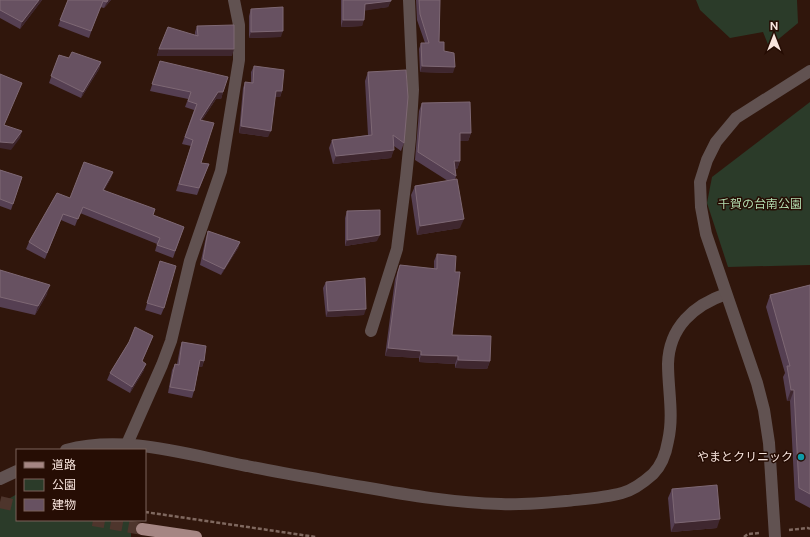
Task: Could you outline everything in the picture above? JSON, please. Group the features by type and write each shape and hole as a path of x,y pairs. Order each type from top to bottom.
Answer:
{"main road":[{"path":"142,529 196,537"}],"street":[{"path":"127,444 171,341 190,261 221,171 239,60 239,25 234,0"},
{"path":"371,331 397,249 406,178 413,90 410,0"},
{"path":"775,537 769,443 764,410 757,383 706,234 701,207 700,182 707,160 716,142 736,118 810,70"},
{"path":"70,449 80,446 127,444 278,473 458,501 500,504 543,503 593,499 624,492 647,480 659,467 666,451 671,430 672,411 668,363 671,344 678,329 691,312 714,298 726,294"},
{"path":"0,479 16,471"}],"path":[{"path":"146,512 316,537"},
{"path":"798,529 810,529"},
{"path":"744,537 748,534 758,533"}],"green space":[{"path":"696,0 797,0 798,23 769,47 763,32 730,38 700,10"},
{"name":"千賀の台南公園","path":"810,102 810,265 728,267 707,203 712,177"},
{"path":"16,495 16,521 131,521 131,537 0,537 0,504"}],"building":[{"path":"0,0 39,0 22,22 0,10"},
{"path":"68,0 108,0 107,2 103,1 91,31 60,20"},
{"path":"343,0 391,1 365,4 364,20 343,20"},
{"path":"419,0 440,0 439,42 444,42 444,51 454,53 455,67 422,66 421,43 429,43 420,14"},
{"path":"283,7 283,31 251,32 251,9"},
{"path":"234,25 234,49 159,49 168,27 198,36 197,26"},
{"path":"72,52 101,62 83,92 51,76 59,55 69,58"},
{"path":"160,61 228,77 223,92 218,92 200,120 214,123 201,163 209,164 199,188 179,184 193,140 185,137 197,104 188,101 191,92 152,84"},
{"path":"254,66 284,70 282,91 276,91 271,131 241,126 245,82 253,83"},
{"path":"406,70 408,97 404,143 393,135 394,150 336,156 332,140 372,135 368,72"},
{"path":"0,74 22,83 4,125 22,131 13,143 0,142"},
{"path":"470,102 471,133 460,133 460,161 454,161 456,176 418,152 422,103"},
{"path":"84,162 113,172 103,190 155,209 153,215 184,227 175,251 157,245 160,238 83,207 78,219 63,214 47,253 29,242 57,193 70,198"},
{"path":"0,170 22,177 13,204 0,199"},
{"path":"457,179 464,219 420,226 415,186"},
{"path":"380,210 380,235 347,240 347,211"},
{"path":"208,231 240,242 224,269 203,259"},
{"path":"437,254 456,256 455,272 460,272 452,335 491,336 490,361 458,360 458,356 421,355 421,351 388,348 400,265 437,269"},
{"path":"160,261 176,266 164,308 147,303"},
{"path":"0,270 50,285 38,306 0,297"},
{"path":"365,278 366,309 328,311 326,282"},
{"path":"810,285 810,494 799,488 794,390 791,390 787,366 790,366 770,295"},
{"path":"135,327 153,336 142,361 146,364 132,387 110,373 129,342"},
{"path":"182,342 206,346 204,361 200,360 194,391 170,387 175,364 179,365"},
{"path":"717,485 720,519 675,523 672,489"}],"tunnel":[{"path":"0,502 16,506"},
{"path":"98,521 142,529"}],"place":[{"name":"やまとクリニック","path":"801,457"}]}
